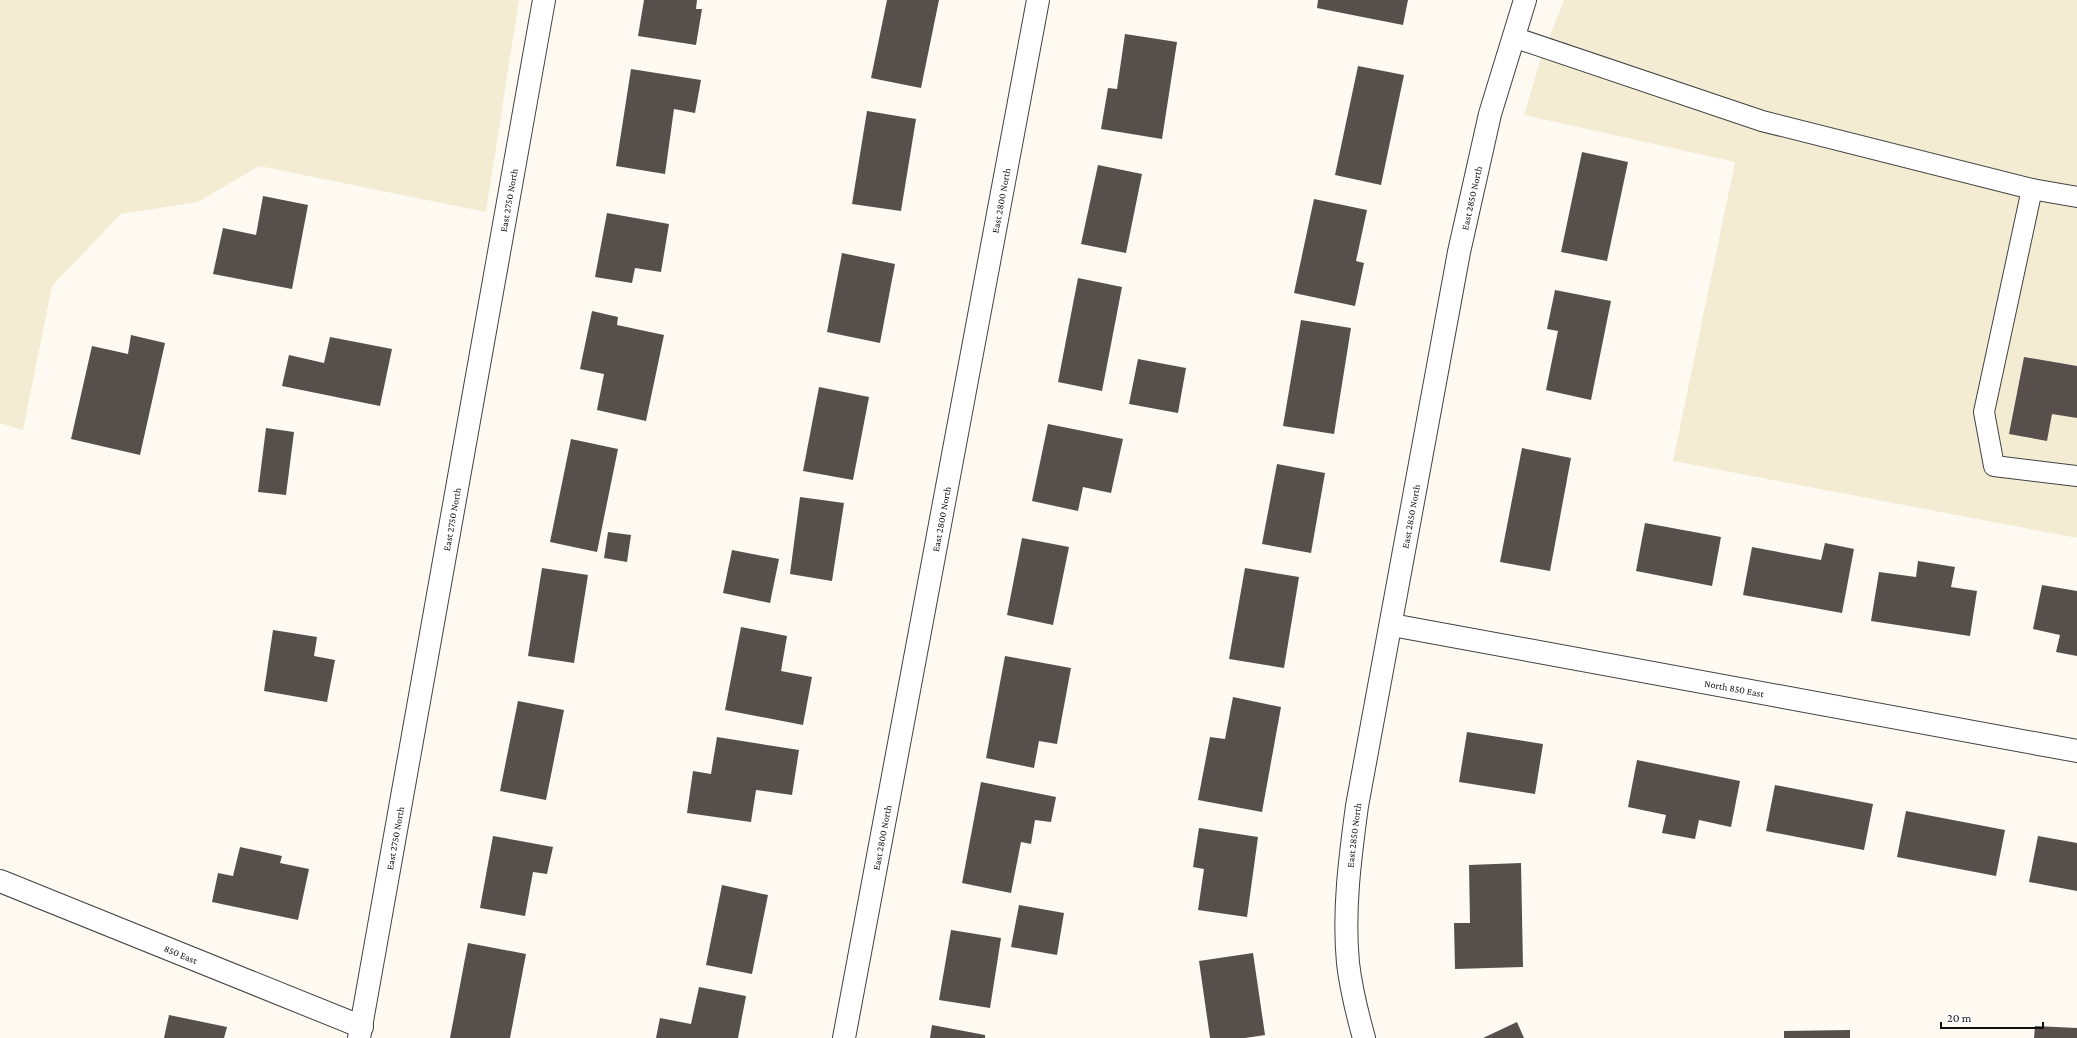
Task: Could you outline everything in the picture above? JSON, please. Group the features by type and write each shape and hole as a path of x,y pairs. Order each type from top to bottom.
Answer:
{"street":[{"name":"East 2750 North","path":"360,1033 544,0"},
{"name":"East 2800 North","path":"844,1038 1038,0"},
{"name":"East 2850 North","path":"1364,1038 1354,1004 1348,963 1347,916 1349,865 1358,806 1459,252 1477,166 1513,37 1525,0"},
{"name":"North 850 East","path":"1392,625 2077,751"},
{"name":"850 East","path":"0,881 360,1033"}],"lane":[{"path":"1513,37 1762,121 2032,189 2077,197"},
{"path":"2032,189 1984,412 1994,466 2077,476"}],"shaded area":[{"path":"0,0 519,0 486,212 259,166 198,202 121,214 52,286 23,430 0,423"},
{"path":"1564,0 2077,0 2077,538 1673,461 1735,162 1524,115 1541,58"}],"building":[{"path":"644,0 697,0 696,9 702,9 696,45 638,36"},
{"path":"887,0 939,0 921,88 871,78"},
{"path":"1318,0 1408,0 1403,25 1317,8"},
{"path":"1125,34 1177,42 1162,139 1101,129 1108,88 1117,89"},
{"path":"1358,66 1404,75 1381,185 1335,175"},
{"path":"631,69 701,80 695,113 674,109 665,174 616,166"},
{"path":"867,111 916,119 901,211 852,204"},
{"path":"1582,152 1628,162 1607,261 1561,252"},
{"path":"1098,165 1142,174 1126,253 1081,244"},
{"path":"263,196 308,205 292,289 213,274 223,228 256,235"},
{"path":"1314,199 1367,210 1356,261 1364,263 1355,306 1294,293"},
{"path":"607,213 669,224 661,272 635,268 632,283 595,277"},
{"path":"842,253 895,264 880,343 827,332"},
{"path":"1078,278 1122,287 1102,391 1058,382"},
{"path":"1555,290 1611,301 1591,400 1546,390 1558,331 1547,329"},
{"path":"592,311 618,317 617,325 664,335 646,421 597,410 604,374 580,369"},
{"path":"1301,320 1351,328 1334,434 1283,426"},
{"path":"131,335 165,343 140,455 71,439 92,346 128,354"},
{"path":"330,337 392,349 380,406 282,386 289,355 324,363"},
{"path":"2024,357 2077,366 2077,418 2052,414 2047,441 2009,434"},
{"path":"1138,359 1186,368 1178,413 1129,404"},
{"path":"819,387 869,397 853,480 803,471"},
{"path":"1048,424 1123,439 1111,493 1083,487 1078,511 1032,501"},
{"path":"266,428 294,432 286,495 258,492"},
{"path":"571,439 618,449 597,552 550,542"},
{"path":"1522,448 1571,458 1550,571 1500,562"},
{"path":"1277,464 1325,473 1311,553 1262,544"},
{"path":"800,497 844,503 832,581 790,574"},
{"path":"1645,523 1721,537 1712,586 1636,571"},
{"path":"608,532 631,535 627,562 604,558"},
{"path":"1022,538 1069,547 1053,625 1007,615"},
{"path":"1825,543 1854,549 1842,613 1743,595 1752,547 1821,560"},
{"path":"732,550 779,559 770,603 723,593"},
{"path":"1918,561 1955,567 1951,587 1977,591 1970,636 1871,621 1879,572 1916,577"},
{"path":"542,568 588,575 574,663 528,656"},
{"path":"1245,568 1299,577 1284,668 1229,659"},
{"path":"2042,585 2077,591 2077,656 2056,652 2060,635 2033,629"},
{"path":"741,627 787,636 781,671 812,677 803,725 725,710"},
{"path":"273,630 317,637 314,656 335,660 327,702 264,691"},
{"path":"1005,656 1071,668 1057,744 1039,741 1034,768 986,758"},
{"path":"1233,697 1281,707 1262,812 1198,800 1210,737 1225,739"},
{"path":"518,701 564,710 546,800 500,791"},
{"path":"1467,732 1543,744 1535,794 1459,782"},
{"path":"717,737 799,750 792,795 756,790 751,822 687,813 693,771 711,774"},
{"path":"1637,760 1740,781 1731,827 1699,820 1695,839 1662,833 1666,815 1628,807"},
{"path":"981,782 1056,797 1051,822 1035,820 1031,844 1021,842 1011,893 962,883"},
{"path":"1775,785 1873,804 1864,850 1766,831"},
{"path":"1906,811 2005,830 1996,876 1897,857"},
{"path":"1199,828 1258,837 1247,917 1198,910 1204,869 1193,867"},
{"path":"493,836 553,847 547,874 533,872 525,916 480,908"},
{"path":"2038,836 2077,843 2077,891 2029,882"},
{"path":"240,847 282,856 280,863 309,869 298,920 212,902 218,873 233,876"},
{"path":"1521,863 1523,967 1455,969 1454,923 1470,923 1469,865"},
{"path":"722,885 768,895 752,974 706,965"},
{"path":"1019,905 1064,913 1057,955 1011,947"},
{"path":"951,930 1001,938 990,1008 939,1000"},
{"path":"468,943 526,954 510,1038 450,1038"},
{"path":"1253,953 1265,1035 1245,1038 1210,1038 1199,961"},
{"path":"699,987 746,996 738,1038 656,1038 660,1018 691,1024"},
{"path":"169,1015 227,1027 224,1038 164,1038"},
{"path":"1517,1022 1524,1038 1483,1038"},
{"path":"932,1025 985,1035 985,1038 930,1038"},
{"path":"2035,1026 2077,1028 2077,1038 2034,1038"},
{"path":"1850,1030 1850,1038 1784,1038 1784,1031"}]}
